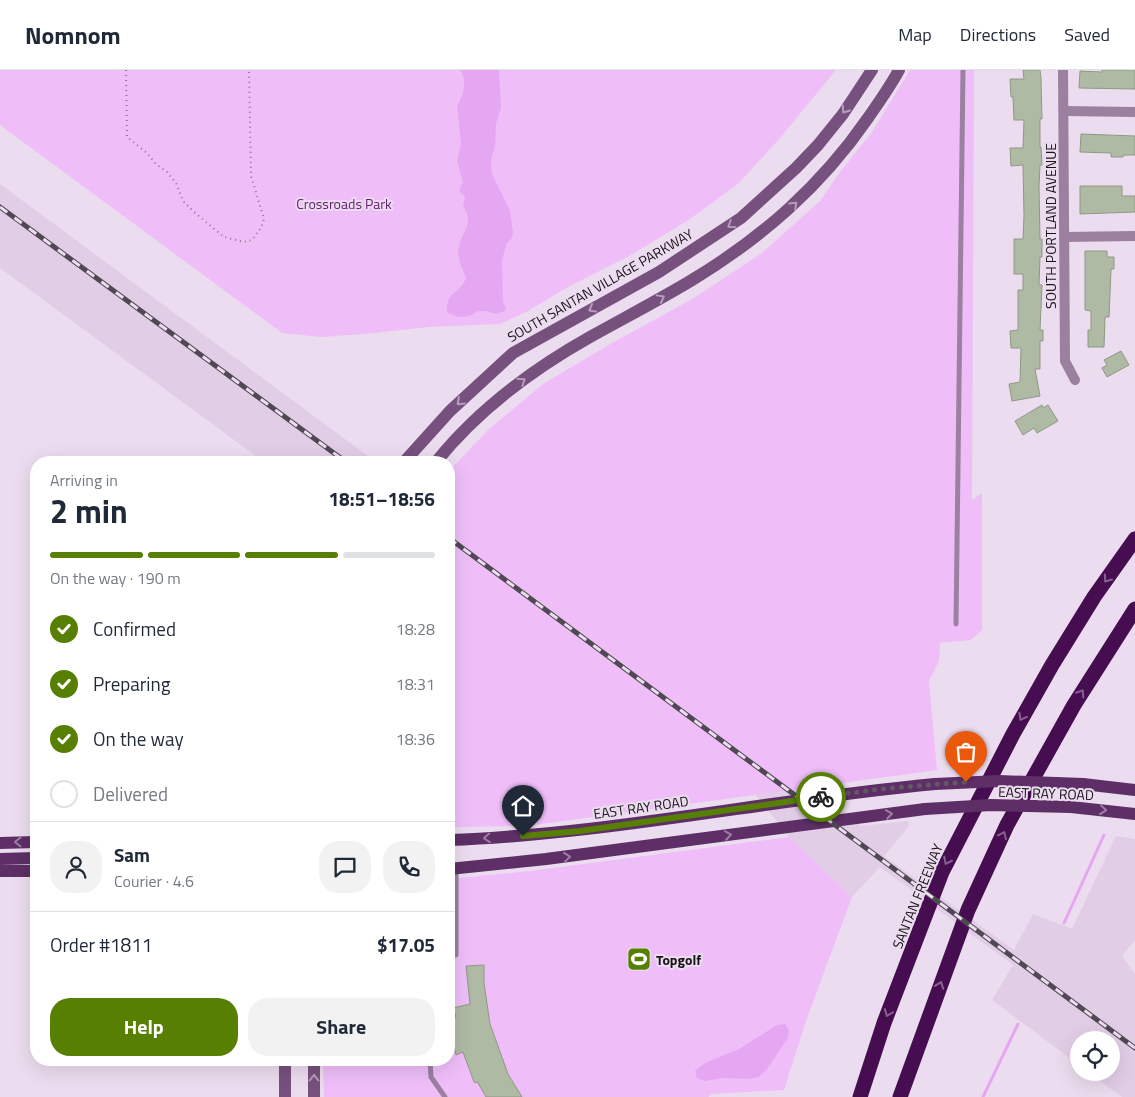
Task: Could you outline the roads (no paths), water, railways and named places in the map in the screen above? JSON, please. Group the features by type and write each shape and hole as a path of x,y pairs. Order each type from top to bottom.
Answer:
{"highway":[{"name":"SANTAN FREEWAY","path":"860,1097 884,1023 942,872 1013,734 1052,665 1094,597 1135,539"},
{"path":"900,1097 968,910 1007,825 1074,705 1135,610"}],"main road":[{"name":"SOUTH SANTAN VILLAGE PARKWAY","path":"409,456 450,411 513,353 658,272 741,218 796,168 818,145 843,114 872,70"},
{"path":"442,456 468,428 513,387 589,337 704,273 765,231 804,195 846,148 899,70"},
{"name":"EAST RAY ROAD","path":"455,840 580,831 800,799 935,784 1008,781 1084,784 1135,790"},
{"name":"EAST RAY ROAD","path":"455,869 546,860 925,809 991,805 1071,807 1135,814"},
{"path":"0,843 30,842"},
{"path":"0,859 30,858"},
{"path":"0,871 30,871"},
{"path":"285,1066 285,1097"},
{"path":"314,1066 314,1097"}],"street":[{"name":"SOUTH PORTLAND AVENUE","path":"1063,70 1064,361 1075,380"},
{"path":"1064,112 1135,112"},
{"path":"1064,236 1135,236"}],"lane":[{"path":"956,624 963,70"},
{"path":"455,934 455,955"},
{"path":"430,1066 431,1076 445,1097"}],"waterway":[{"path":"1064,923 1104,835"},
{"path":"983,1097 1018,1024"}],"railway":[{"path":"0,207 338,456"},
{"path":"455,542 1135,1048"}],"place":[{"name":"Topgolf","path":"639,959"}],"park label":[{"name":"Crossroads Park","path":"344,203"}]}
